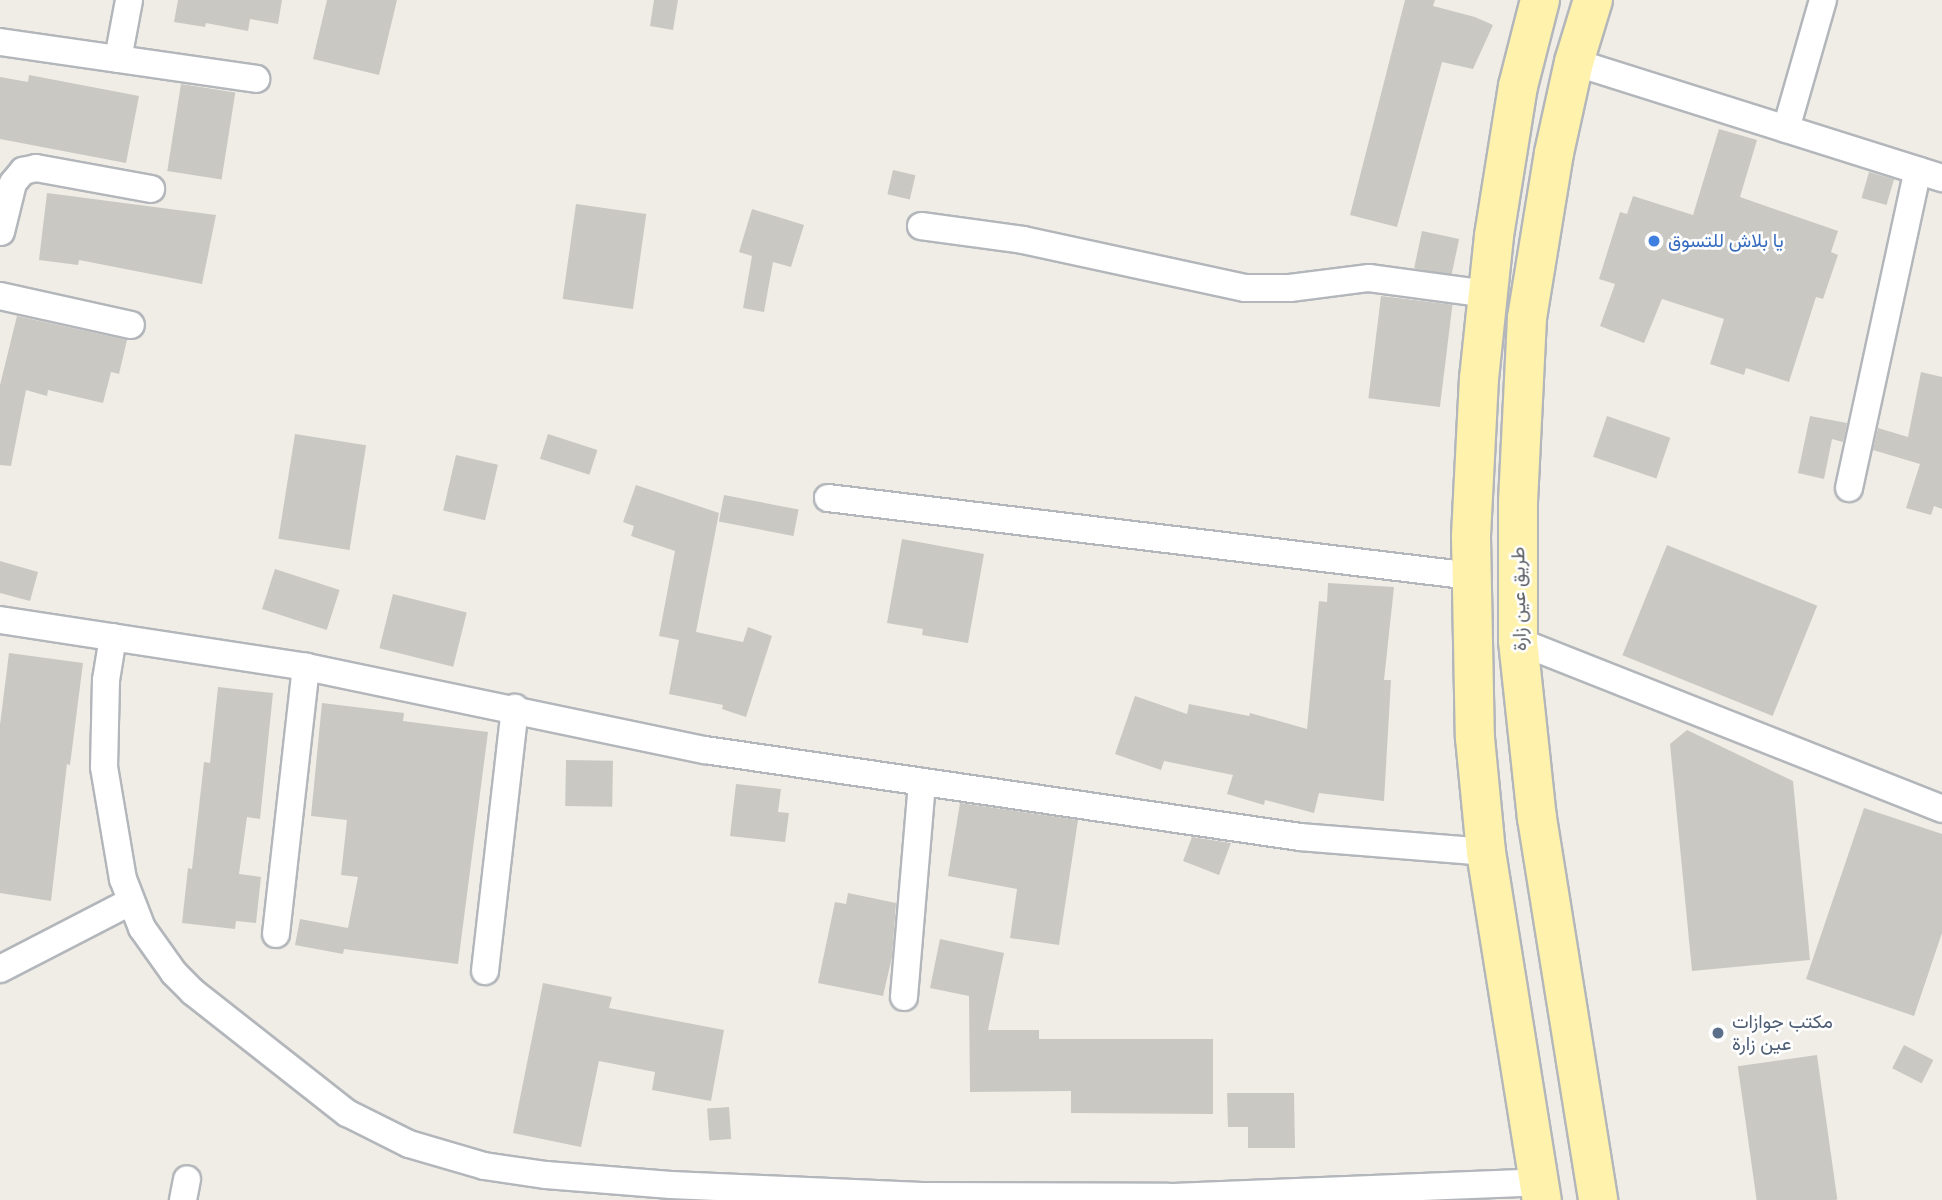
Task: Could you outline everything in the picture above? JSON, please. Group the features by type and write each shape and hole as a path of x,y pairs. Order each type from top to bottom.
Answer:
{"main road":[{"path":"1540,0 1518,86 1487,294 1474,457 1472,576 1475,738 1486,852 1541,1191"},
{"name":"طريق عين زارة","path":"1593,0 1574,62 1554,153 1527,318 1519,491 1518,641 1537,818 1598,1200"}],"street":[{"path":"118,59 129,0"},
{"path":"1786,129 1823,0"},
{"path":"0,42 256,79"},
{"path":"1574,62 1930,174 1849,488"},
{"path":"0,234 13,183 23,171 36,168 151,189"},
{"path":"921,226 1023,240 1245,288 1290,288 1369,278 1487,294"},
{"path":"0,296 131,326"},
{"path":"828,498 1472,576"},
{"path":"0,620 306,667 515,708 705,750 1300,837 1486,852"},
{"path":"114,637 106,691 104,767 109,812 130,902 142,928 173,973 193,992 347,1113 410,1144 484,1166 546,1175 671,1185 936,1197 1173,1198 1541,1191"},
{"path":"1518,641 1942,808"},
{"path":"276,934 306,667"},
{"path":"485,971 515,708"},
{"path":"904,997 922,782"},
{"path":"0,969 130,902"}],"building":[{"path":"178,0 282,0 278,24 250,19 248,31 206,23 205,27 174,22"},
{"path":"327,0 397,0 379,75 313,59"},
{"path":"654,0 678,0 673,30 650,26"},
{"path":"1405,0 1435,0 1433,6 1475,17 1493,25 1473,69 1442,62 1397,227 1350,215"},
{"path":"29,75 139,96 126,163 0,139 0,77 28,82"},
{"path":"181,84 235,93 222,180 167,171"},
{"path":"1719,129 1757,140 1740,197 1838,231 1831,252 1838,255 1823,299 1816,297 1789,382 1746,368 1744,375 1710,364 1724,319 1662,299 1644,343 1600,326 1615,284 1599,279 1620,212 1627,214 1633,196 1693,215"},
{"path":"893,170 915,175 910,200 887,194"},
{"path":"1869,172 1894,179 1887,205 1862,198"},
{"path":"47,193 216,215 202,284 79,260 78,265 39,260"},
{"path":"576,204 646,214 633,309 563,299"},
{"path":"752,209 804,225 791,267 773,262 764,312 743,308 752,256 739,252"},
{"path":"1422,231 1459,239 1451,276 1414,268"},
{"path":"1381,296 1452,305 1440,407 1368,398"},
{"path":"17,316 127,340 119,374 111,372 103,403 48,390 47,396 26,390 11,466 0,465 0,385"},
{"path":"1921,372 1942,377 1942,509 1934,506 1931,515 1906,508 1920,464 1873,450 1878,428 1908,437"},
{"path":"1607,416 1670,438 1656,478 1593,457"},
{"path":"1810,416 1847,423 1843,442 1832,439 1824,479 1798,473"},
{"path":"295,434 366,445 350,550 278,539"},
{"path":"548,434 597,450 589,475 540,459"},
{"path":"456,455 498,465 485,520 443,511"},
{"path":"636,485 719,513 696,632 743,642 748,627 772,636 746,717 722,709 723,705 669,694 679,640 659,636 675,551 631,536 634,526 623,522"},
{"path":"724,495 799,510 793,536 719,522"},
{"path":"902,539 984,554 968,643 922,635 923,629 887,623"},
{"path":"1667,545 1817,606 1773,716 1622,655"},
{"path":"0,561 38,572 30,601 0,593"},
{"path":"275,569 340,590 327,630 262,609"},
{"path":"1328,583 1394,587 1384,680 1391,680 1384,801 1319,793 1314,813 1265,800 1264,805 1227,794 1233,775 1164,761 1161,770 1115,754 1135,696 1187,714 1189,704 1249,716 1250,713 1307,729 1319,601 1327,602"},
{"path":"393,594 467,612 453,667 379,648"},
{"path":"9,653 83,663 70,765 67,764 51,901 0,893 0,725"},
{"path":"218,687 273,693 260,819 247,817 239,874 261,877 256,923 236,921 235,929 182,923 188,868 192,869 204,762 210,763"},
{"path":"322,703 404,713 403,721 488,732 458,964 344,949 343,954 295,945 300,919 348,928 358,877 341,875 347,820 311,816"},
{"path":"1687,730 1793,781 1810,960 1692,971 1670,744"},
{"path":"566,760 613,761 612,807 565,806"},
{"path":"736,784 781,789 778,812 789,813 785,842 730,836"},
{"path":"960,803 1078,820 1059,945 1010,938 1017,889 948,876"},
{"path":"1864,808 1942,834 1942,933 1914,1016 1806,979"},
{"path":"1192,837 1231,843 1219,875 1183,861"},
{"path":"848,893 896,903 892,957 883,996 818,983 835,902 846,904"},
{"path":"940,939 1004,953 988,1030 1039,1030 1039,1039 1213,1039 1213,1114 1071,1113 1071,1091 970,1092 969,996 930,988"},
{"path":"543,983 612,997 609,1008 724,1030 711,1101 652,1090 655,1072 599,1061 581,1147 513,1133"},
{"path":"1904,1045 1933,1060 1922,1083 1892,1068"},
{"path":"1817,1055 1837,1200 1757,1200 1738,1066"},
{"path":"1227,1093 1294,1093 1295,1148 1248,1148 1248,1127 1228,1127"},
{"path":"729,1107 731,1139 709,1140 707,1109"}],"place":[{"name":"يا بلاش للتسوق","path":"1654,241"},
{"name":"مكتب جوازات عين زارة","path":"1718,1033"}]}
